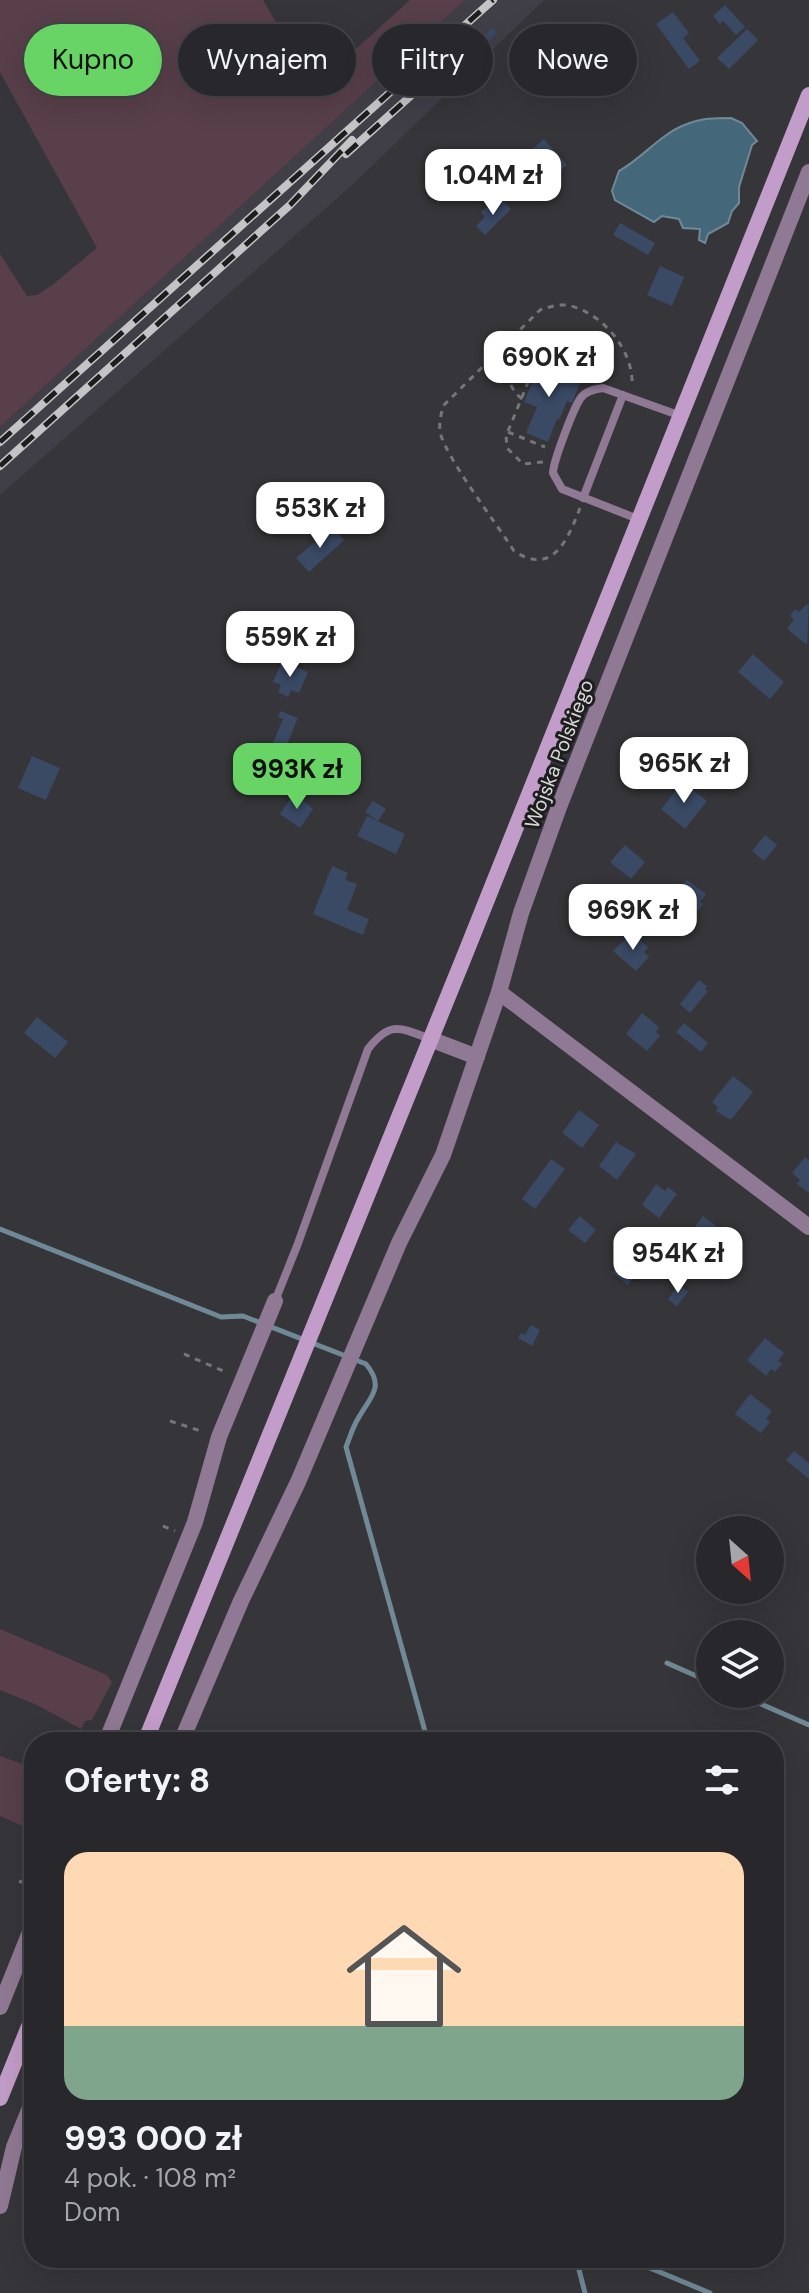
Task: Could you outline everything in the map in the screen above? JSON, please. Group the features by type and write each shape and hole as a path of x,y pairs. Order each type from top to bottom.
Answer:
{"main road":[{"name":"Wojska Polskiego","path":"149,1732 809,95"},
{"path":"0,2098 24,2039"}],"street":[{"name":"Wojska Polskiego","path":"185,1732 241,1601 298,1482 399,1243 443,1155 499,992 521,913 559,807 809,172"},
{"path":"499,992 809,1227"},
{"path":"430,1039 477,1057"},
{"path":"110,1732 195,1522 219,1437 275,1301"},
{"path":"0,2007 24,1947"},
{"path":"0,2206 14,2147 24,2122"}],"lane":[{"path":"639,520 562,489 552,468 558,453 581,398 588,391 603,388 681,416"},
{"path":"583,498 626,396"},
{"path":"275,1301 368,1049 381,1033 395,1028 430,1039"}],"path":[{"path":"583,498 569,535 559,550 544,559 526,559 514,551 449,452 439,421 443,406 540,310 553,305 570,305 611,330 626,353 632,370 633,383 626,396"},
{"path":"522,399 512,390 508,380 510,368 517,360 527,356 538,358 603,388"},
{"path":"538,358 508,432 507,448 523,464 542,462 558,453"},
{"path":"508,432 558,453"},
{"path":"184,1354 243,1379"},
{"path":"170,1421 219,1437"},
{"path":"19,1881 24,1883"}],"shaded area":[{"path":"0,0 263,0 277,24 178,24 178,96 356,96 356,49 372,34 372,85 0,427 0,254 27,296 37,295 51,286 97,248 0,72"},
{"path":"410,0 465,0 439,24 384,24"},
{"path":"465,0 544,0 519,24 509,24 509,34 493,49 493,24 439,24"},
{"path":"372,85 372,96 444,96 351,186 0,495 0,427"},
{"path":"0,1629 107,1675 112,1682 92,1720 85,1721 81,1729 37,1705 0,1690"},
{"path":"0,1756 24,1764 24,1827 0,1816"}],"water":[{"path":"731,118 742,123 757,141 752,145 739,187 739,203 728,223 708,234 705,243 699,240 700,229 683,228 679,219 662,216 654,222 615,200 612,191 619,171 669,133 698,121"}],"building":[{"path":"725,5 745,27 736,35 723,21 720,24 713,16"},
{"path":"673,12 689,33 683,38 700,61 689,69 656,24"},
{"path":"747,29 758,40 729,69 717,58"},
{"path":"544,139 567,165 553,177 539,161 533,165 525,155"},
{"path":"502,200 511,209 485,235 476,226 485,217 481,212 487,207 491,211"},
{"path":"620,223 655,243 648,255 613,235"},
{"path":"660,266 684,277 672,306 647,295"},
{"path":"540,363 581,380 572,403 567,401 557,419 548,442 526,433 537,407 524,402"},
{"path":"333,527 344,540 309,572 296,558"},
{"path":"807,604 807,645 787,629 794,619 790,616 795,609 799,612"},
{"path":"753,654 784,682 770,699 738,672"},
{"path":"282,661 308,672 299,693 291,690 288,697 278,692 281,685 273,682"},
{"path":"280,711 298,718 285,749 273,743 283,719 278,717"},
{"path":"32,756 60,768 46,800 18,788"},
{"path":"683,782 707,801 685,829 661,809"},
{"path":"294,793 313,809 300,828 280,814"},
{"path":"373,801 386,809 378,821 365,812"},
{"path":"367,816 405,834 396,854 357,836"},
{"path":"765,835 777,845 764,861 752,851"},
{"path":"625,845 645,862 631,879 610,862"},
{"path":"332,866 348,873 345,880 357,884 347,910 369,919 363,935 313,914"},
{"path":"687,880 706,894 698,911 695,908 686,919 665,903"},
{"path":"632,933 648,947 644,952 649,957 636,971 613,951"},
{"path":"699,980 708,991 690,1013 680,1004"},
{"path":"642,1013 659,1027 656,1032 660,1036 647,1051 626,1034"},
{"path":"37,1017 68,1042 55,1058 24,1033"},
{"path":"684,1023 708,1043 701,1052 676,1032"},
{"path":"733,1076 753,1092 731,1120 716,1111 718,1107 712,1102"},
{"path":"579,1110 599,1125 582,1148 562,1133"},
{"path":"616,1142 636,1154 617,1180 599,1166"},
{"path":"805,1157 809,1160 809,1193 797,1184 800,1180 792,1173"},
{"path":"551,1159 565,1169 535,1209 522,1199"},
{"path":"656,1184 665,1191 668,1187 677,1194 659,1218 642,1205"},
{"path":"580,1216 596,1230 585,1243 568,1230"},
{"path":"703,1216 719,1228 695,1260 679,1248"},
{"path":"622,1260 638,1272 628,1285 612,1273"},
{"path":"679,1284 688,1292 677,1306 668,1299"},
{"path":"531,1325 540,1330 532,1346 518,1338 521,1333 525,1335"},
{"path":"765,1338 784,1353 778,1361 782,1364 775,1372 771,1369 766,1376 747,1360"},
{"path":"750,1394 772,1411 766,1419 770,1422 761,1433 735,1414"},
{"path":"794,1451 809,1463 809,1479 786,1460"}],"waterway":[{"path":"0,1229 221,1317 243,1316 366,1364 375,1379 374,1391 346,1447 425,1732"},
{"path":"667,1663 696,1676"},
{"path":"770,1708 809,1725"},
{"path":"579,2268 585,2293"},
{"path":"650,2268 710,2293"}],"railway":[{"path":"0,442 493,0"},
{"path":"346,154 411,96"},
{"path":"0,466 290,205 352,140"}]}
